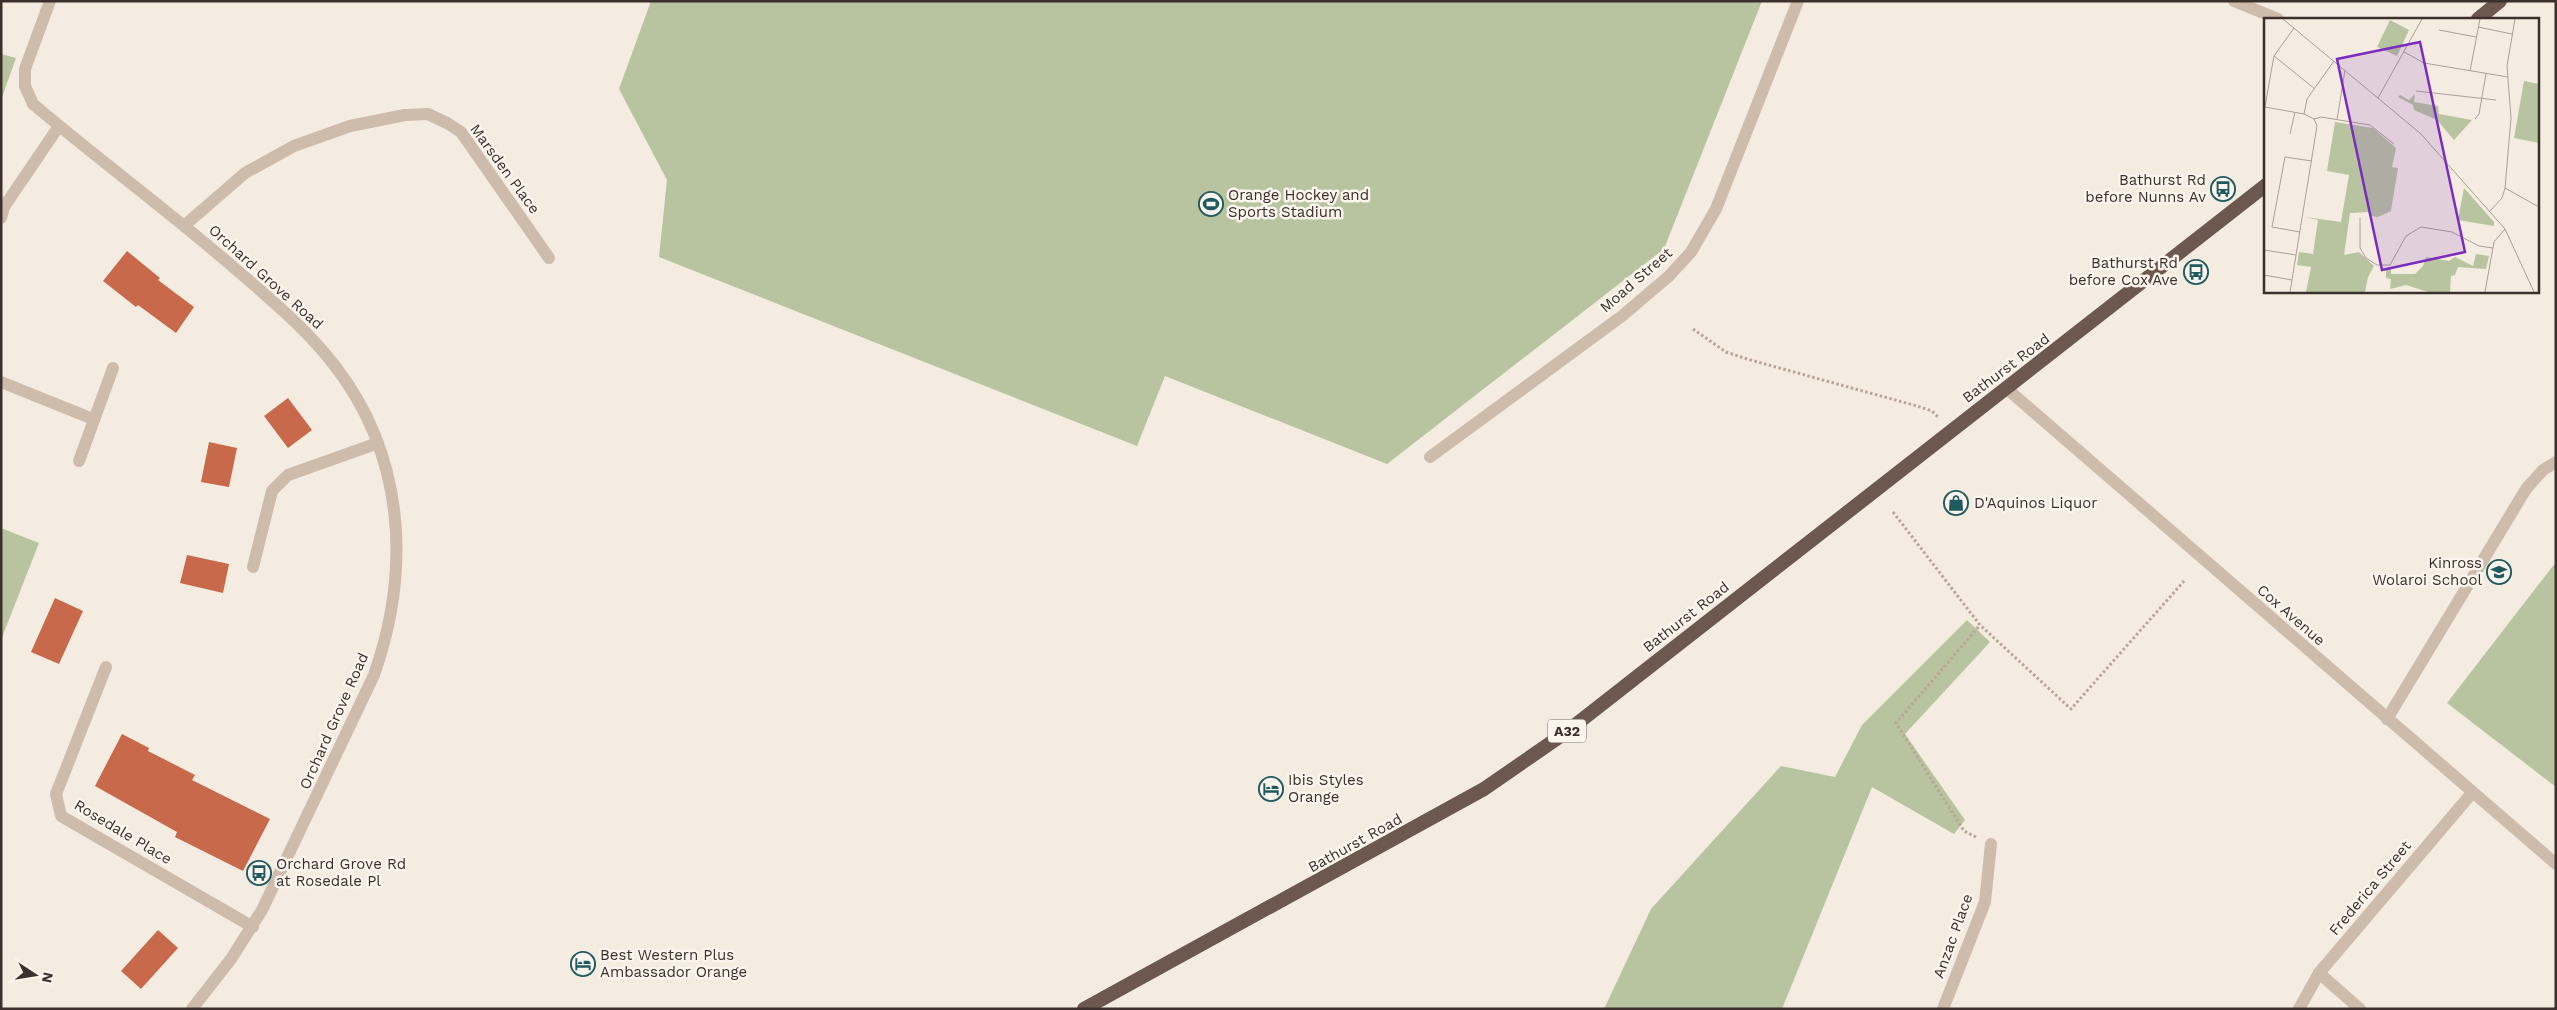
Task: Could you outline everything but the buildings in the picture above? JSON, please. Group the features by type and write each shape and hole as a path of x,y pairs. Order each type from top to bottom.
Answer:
{"highway":[{"path":"2479,18 2500,1"},
{"name":"Bathurst Road","path":"1084,1009 1484,790 1565,732 2264,188"}],"street":[{"name":"Orchard Grove Road","path":"50,1 25,69 25,86 33,104 185,225 310,336 336,367 359,402 378,443 391,490 396,524 398,562 394,604 386,641 360,707 253,927 192,1009"},
{"name":"Moad Street","path":"1430,457 1622,316 1668,276 1692,252 1716,208 1798,1"},
{"path":"2234,1 2276,18"},
{"name":"Marsden Place","path":"185,225 245,173 294,146 350,126 405,115 428,114 460,132 548,258"},
{"path":"1,218 4,207 59,126"},
{"path":"79,461 113,368"},
{"path":"1,382 93,419"},
{"name":"Cox Avenue","path":"2006,388 2556,864"},
{"path":"253,567 272,491 288,475 378,443"},
{"path":"2388,719 2526,490 2543,470 2556,462"},
{"name":"Rosedale Place","path":"106,667 56,794 62,816 253,927"},
{"name":"Frederica Street","path":"2300,1009 2320,973 2472,793"},
{"name":"Anzac Place","path":"1943,1009 1985,902 1990,844"},
{"path":"2320,973 2360,1009"}],"path":[{"path":"1693,329 1726,352 1747,360 1932,411 1952,431"},
{"path":"1893,512 1980,625 2072,708 2184,580"},
{"path":"1980,625 1896,723 1964,831 1990,844"}],"green space":[{"path":"651,1 1762,1 1664,249 1387,464 1165,376 1137,446 659,257 667,180 619,89"},
{"path":"1,54 16,58 1,100"},
{"path":"1,528 39,543 1,640"},
{"path":"2556,562 2556,787 2447,703"},
{"path":"1967,620 1990,642 1905,734 1965,820 1954,834 1872,787 1782,1009 1602,1009 1605,1007 1651,909 1781,766 1835,777 1862,725"}],"place":[{"name":"Bathurst Rd before Nunns Av","path":"2223,189"},
{"name":"Orange Hockey and Sports Stadium","path":"1211,204"},
{"name":"Bathurst Rd before Cox Ave","path":"2196,272"},
{"name":"D'Aquinos Liquor","path":"1956,503"},
{"name":"Kinross Wolaroi School","path":"2499,572"},
{"name":"Ibis Styles Orange","path":"1271,789"},
{"name":"Orchard Grove Rd at Rosedale Pl","path":"259,873"},
{"name":"Best Western Plus Ambassador Orange","path":"583,964"}]}
